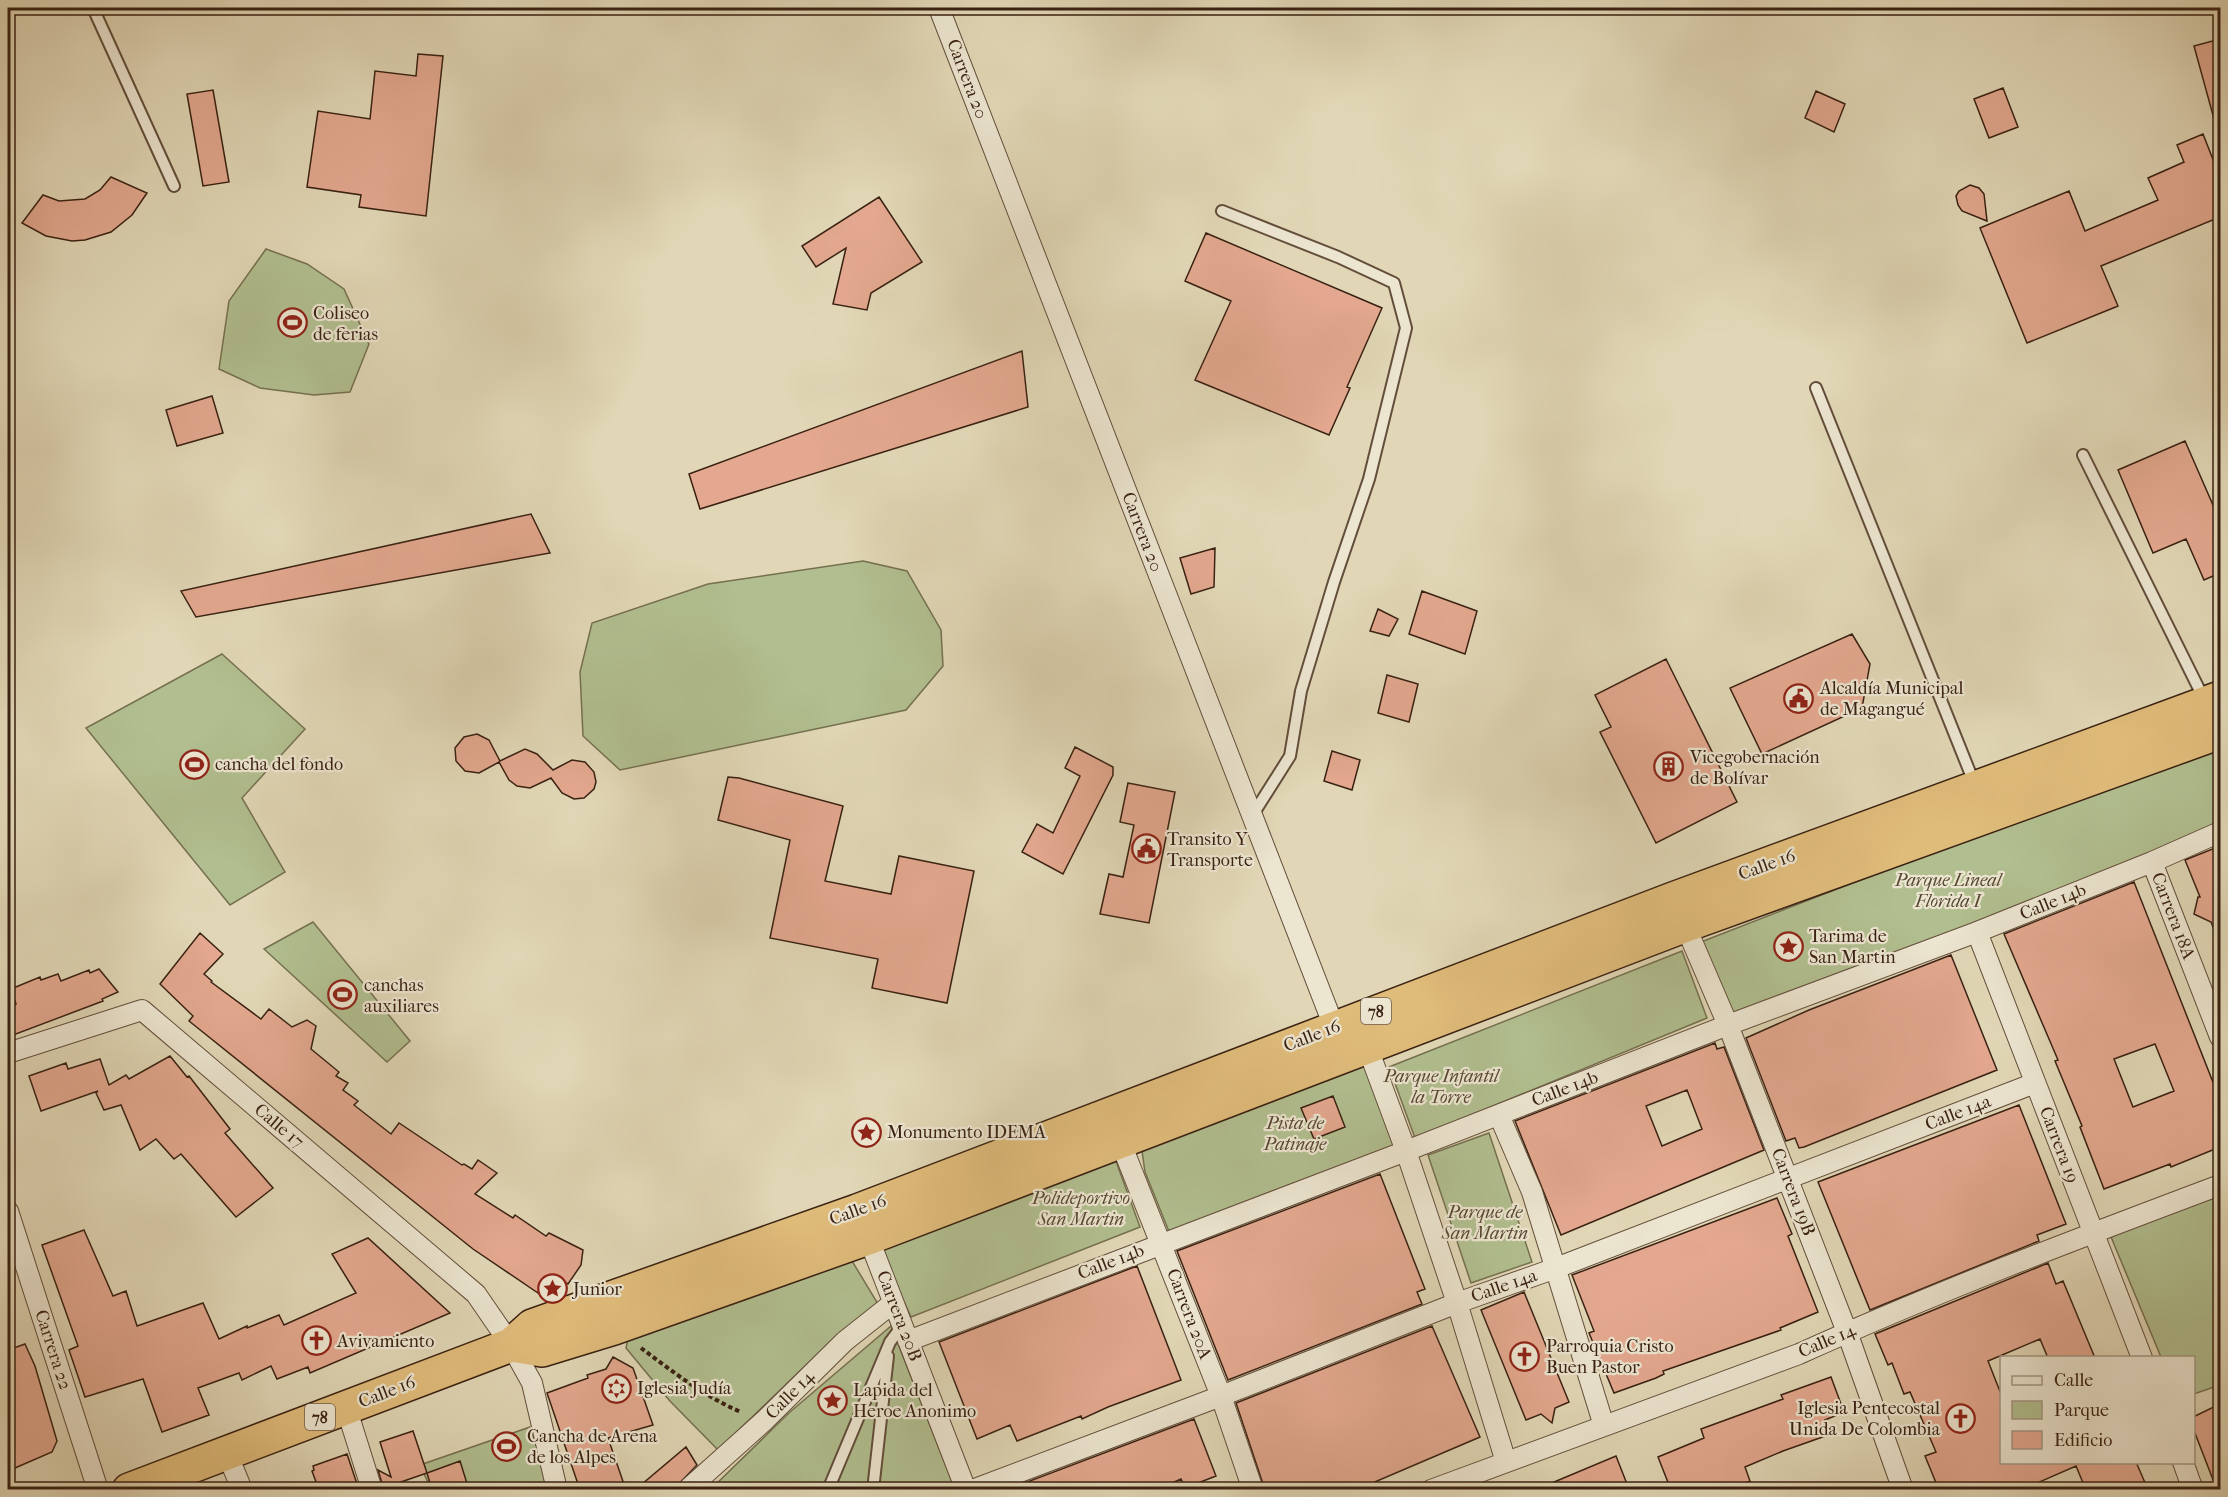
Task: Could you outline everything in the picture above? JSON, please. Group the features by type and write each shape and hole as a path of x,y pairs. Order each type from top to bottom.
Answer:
{"highway":[{"name":"Calle 16","path":"1680,912 1977,788 2216,711"},
{"name":"Calle 16","path":"511,1345 542,1350 614,1328 863,1224 1680,912 2216,711"},
{"name":"Calle 16","path":"129,1490 511,1345 532,1326 863,1224 1120,1141 1351,1038"}],"street":[{"name":"Carrera 20","path":"939,8 1252,817 1351,1038"},
{"name":"Calle 14b","path":"900,1336 1406,1151 1728,1025 1977,932 2152,862 2220,832"},
{"name":"Carrera 18A","path":"2152,862 2220,1037"},
{"name":"Carrera 19B","path":"1680,912 1728,1025 1788,1179 1847,1332 1903,1490"},
{"name":"Carrera 19","path":"1977,932 2141,1356"},
{"name":"Calle 17","path":"8,1053 142,1010 476,1294 511,1345"},
{"path":"1351,1038 1406,1151 1457,1303 1506,1462"},
{"name":"Calle 14a","path":"972,1490 2035,1083"},
{"path":"1499,1114 1532,1192 1604,1426"},
{"name":"Carrera 20A","path":"1120,1141 1162,1242 1221,1396 1253,1490"},
{"name":"Calle 14","path":"1431,1490 1798,1354 2093,1233 2220,1185"},
{"name":"Carrera 22","path":"8,1211 98,1490"},
{"name":"Carrera 20B","path":"863,1224 893,1303 900,1336 966,1490"},
{"name":"Calle 14","path":"687,1490 764,1421 845,1341 893,1303"},
{"path":"511,1345 532,1383 557,1490"},
{"path":"346,1407 372,1490"},
{"path":"227,1453 242,1490"},
{"path":"2184,1464 2193,1490"}],"lane":[{"path":"93,8 174,186"},
{"path":"1222,211 1338,257 1394,283 1406,328 1370,479 1334,582 1301,691 1290,756 1252,817"},
{"path":"1816,388 1977,788"},
{"path":"2084,455 2216,711"},
{"path":"828,1490 900,1336"},
{"path":"873,1490 900,1336"}],"path":[{"path":"614,1328 663,1365 728,1407 764,1421"}],"green space":[{"name":"Coliseo de ferias","path":"266,249 307,264 344,289 369,344 350,392 314,395 260,388 219,369 229,301"},
{"path":"863,561 907,571 941,630 943,666 906,710 620,770 583,736 580,672 592,623 708,584"},
{"name":"cancha del fondo","path":"222,654 305,729 242,798 285,872 230,905 86,728"},
{"name":"Parque Lineal Florida I","path":"2220,740 2220,826 1963,929 1733,1014 1701,942"},
{"name":"canchas auxiliares","path":"313,922 410,1041 387,1062 264,949"},
{"name":"Parque Infantil la Torre","path":"1682,951 1707,1018 1415,1138 1389,1067"},
{"name":"Pista de Patinaje","path":"1360,1054 1397,1150 1170,1234 1145,1172 1140,1137"},
{"name":"Parque de San Martin","path":"1489,1133 1532,1262 1471,1283 1428,1155"},
{"name":"Polideportivo San Martin","path":"1113,1153 1140,1227 911,1317 879,1247"},
{"path":"2220,1188 2220,1385 2195,1394 2195,1356 2161,1356 2111,1237"},
{"path":"846,1251 878,1304 835,1337 718,1450 669,1400 626,1348 630,1329"},
{"path":"891,1326 955,1489 710,1490 790,1412"},
{"name":"Cancha de Arena de los Alpes","path":"530,1427 550,1485 539,1490 431,1489 420,1465"}],"building":[{"path":"2220,39 2220,118 2214,119 2194,46"},
{"path":"418,54 443,56 426,216 359,207 361,195 307,187 318,111 370,119 375,71 416,76"},
{"path":"2003,88 2018,127 1989,138 1974,99"},
{"path":"213,90 229,182 203,186 187,94"},
{"path":"1816,91 1845,104 1834,132 1805,118"},
{"path":"2203,134 2214,162 2220,160 2220,217 2101,266 2118,306 2027,343 1980,228 2069,191 2085,231 2158,200 2148,178 2184,162 2177,145"},
{"path":"111,177 147,193 132,215 111,232 85,240 72,241 46,236 22,223 43,195 59,201 85,199 100,190"},
{"path":"1970,185 1979,188 1984,194 1987,221 1962,211 1958,205 1956,196 1959,191"},
{"path":"879,197 922,262 871,293 867,310 833,304 846,248 816,267 802,246"},
{"path":"1206,233 1382,308 1347,387 1350,388 1329,435 1195,380 1231,301 1185,281"},
{"path":"1022,351 1028,407 700,509 689,474"},
{"path":"212,396 223,433 177,446 166,410"},
{"path":"2185,441 2220,521 2220,573 2204,580 2186,539 2153,553 2118,470"},
{"path":"531,514 550,553 196,617 181,591"},
{"path":"1215,548 1214,587 1191,594 1180,558"},
{"path":"1422,591 1477,611 1465,654 1409,634"},
{"path":"1378,609 1398,619 1389,636 1370,631"},
{"name":"Alcaldía Municipal de Magangué","path":"1852,634 1870,664 1862,708 1762,754 1730,688"},
{"name":"Vicegobernación de Bolívar","path":"1666,659 1737,802 1656,843 1600,732 1611,727 1595,695"},
{"path":"1387,675 1418,684 1409,722 1378,713"},
{"path":"477,734 489,740 500,761 525,749 537,754 553,770 572,760 585,762 594,772 596,782 594,789 584,798 574,799 562,793 551,778 530,788 517,786 509,780 499,762 479,773 465,771 456,761 455,748 464,737"},
{"path":"1075,747 1113,767 1113,775 1063,874 1022,852 1037,824 1053,833 1080,776 1065,768"},
{"path":"1332,751 1360,760 1352,790 1324,781"},
{"path":"728,777 843,806 825,881 891,894 899,856 974,871 947,1003 872,988 878,959 770,938 790,840 718,820"},
{"name":"Transito Y Transporte","path":"1128,783 1175,792 1149,923 1100,914 1109,874 1123,877 1134,825 1120,822"},
{"path":"2220,846 2220,945 2211,922 2194,914 2198,897 2200,897 2185,860"},
{"path":"2134,882 2220,1100 2220,1147 2171,1167 2170,1164 2104,1189 2080,1127 2082,1126 2055,1061 2058,1060 2004,934","holes":["2155,1044 2174,1091 2133,1107 2114,1059"]},
{"path":"200,933 223,954 204,974 211,982 261,1019 269,1009 292,1027 307,1020 316,1026 311,1049 339,1072 336,1076 348,1083 343,1090 358,1101 354,1105 391,1134 399,1123 462,1165 472,1169 478,1160 497,1173 475,1194 513,1218 515,1215 546,1236 549,1233 583,1250 581,1265 568,1284 556,1276 541,1295 473,1249 189,1021 193,1016 160,984"},
{"path":"1951,955 1997,1070 1804,1147 1799,1148 1795,1138 1786,1141 1746,1038 1809,1010"},
{"path":"99,969 118,992 102,999 103,1001 8,1037 8,1007 16,1004 11,989 40,977 41,980 58,974 61,981 89,970 90,973"},
{"path":"1715,1043 1717,1049 1724,1047 1764,1150 1561,1235 1515,1121","holes":["1687,1090 1702,1129 1662,1146 1646,1106"]},
{"path":"170,1056 187,1077 189,1076 230,1129 225,1133 273,1188 236,1217 181,1154 174,1159 156,1139 140,1150 121,1105 104,1110 96,1093 98,1091 41,1111 29,1076 66,1063 68,1069 100,1059 109,1085 126,1075 129,1079"},
{"path":"1333,1096 1345,1127 1314,1139 1301,1108"},
{"path":"2019,1105 2066,1224 2037,1235 2039,1241 1870,1310 1818,1182"},
{"path":"1380,1174 1425,1289 1417,1292 1422,1304 1228,1380 1177,1251"},
{"path":"1777,1198 1792,1234 1788,1236 1818,1312 1780,1328 1781,1330 1663,1371 1664,1374 1656,1378 1614,1393 1589,1333 1594,1331 1572,1275"},
{"path":"84,1230 113,1296 126,1291 137,1326 203,1303 219,1339 279,1315 284,1325 356,1293 332,1254 368,1238 450,1313 310,1373 308,1367 277,1379 271,1366 242,1380 239,1373 198,1388 209,1415 162,1432 143,1379 85,1397 69,1350 78,1346 42,1245"},
{"path":"2048,1263 2056,1284 2063,1281 2094,1356 2047,1356 2040,1339 1988,1361 2000,1391 2000,1464 2137,1464 2146,1485 2133,1490 2086,1490 2076,1466 2021,1490 1939,1490 1925,1456 1936,1452 1910,1392 1904,1394 1892,1363 1888,1365 1875,1334"},
{"path":"1137,1266 1181,1380 1082,1419 1081,1416 1017,1441 1010,1425 977,1439 939,1342"},
{"name":"Parroquia Cristo Buen Pastor","path":"1524,1292 1569,1402 1555,1408 1552,1423 1541,1414 1526,1420 1481,1310"},
{"path":"1432,1326 1480,1437 1356,1490 1265,1490 1236,1403"},
{"path":"25,1344 35,1366 57,1441 52,1452 8,1471 8,1350"},
{"path":"613,1357 633,1368 653,1425 608,1438 626,1490 580,1490 547,1393 606,1369"},
{"path":"1831,1377 1844,1412 1825,1420 1831,1434 1745,1467 1750,1481 1728,1490 1671,1490 1658,1457 1704,1438 1701,1429 1783,1399 1781,1395"},
{"path":"2220,1404 2220,1490 2217,1490 2195,1433 2195,1416"},
{"path":"1194,1419 1216,1476 1185,1488 1181,1479 1156,1490 1014,1490 1014,1487"},
{"path":"413,1431 427,1473 401,1482 416,1490 384,1490 378,1470 391,1477 380,1442"},
{"path":"686,1447 697,1465 673,1490 635,1490"},
{"path":"347,1454 359,1490 319,1490 312,1471 313,1466"},
{"path":"1616,1456 1627,1484 1613,1490 1535,1490"},
{"path":"460,1461 469,1490 432,1490 427,1473"}],"place":[{"name":"Coliseo de ferias","path":"292,323"},
{"name":"Alcaldía Municipal de Magangué","path":"1799,698"},
{"name":"cancha del fondo","path":"194,764"},
{"name":"Vicegobernación de Bolívar","path":"1669,767"},
{"name":"Transito Y Transporte","path":"1146,849"},
{"name":"Tarima de San Martin","path":"1788,946"},
{"name":"canchas auxiliares","path":"343,995"},
{"name":"Monumento IDEMA","path":"866,1132"},
{"name":"Junior","path":"552,1289"},
{"name":"Avivamiento","path":"316,1341"},
{"name":"Parroquia Cristo Buen Pastor","path":"1525,1356"},
{"name":"Iglesia Judía","path":"616,1388"},
{"name":"Lapida del Heroe Anonimo","path":"832,1400"},
{"name":"Iglesia Pentecostal Unida De Colombia","path":"1961,1418"},
{"name":"Cancha de Arena de los Alpes","path":"506,1446"}]}
